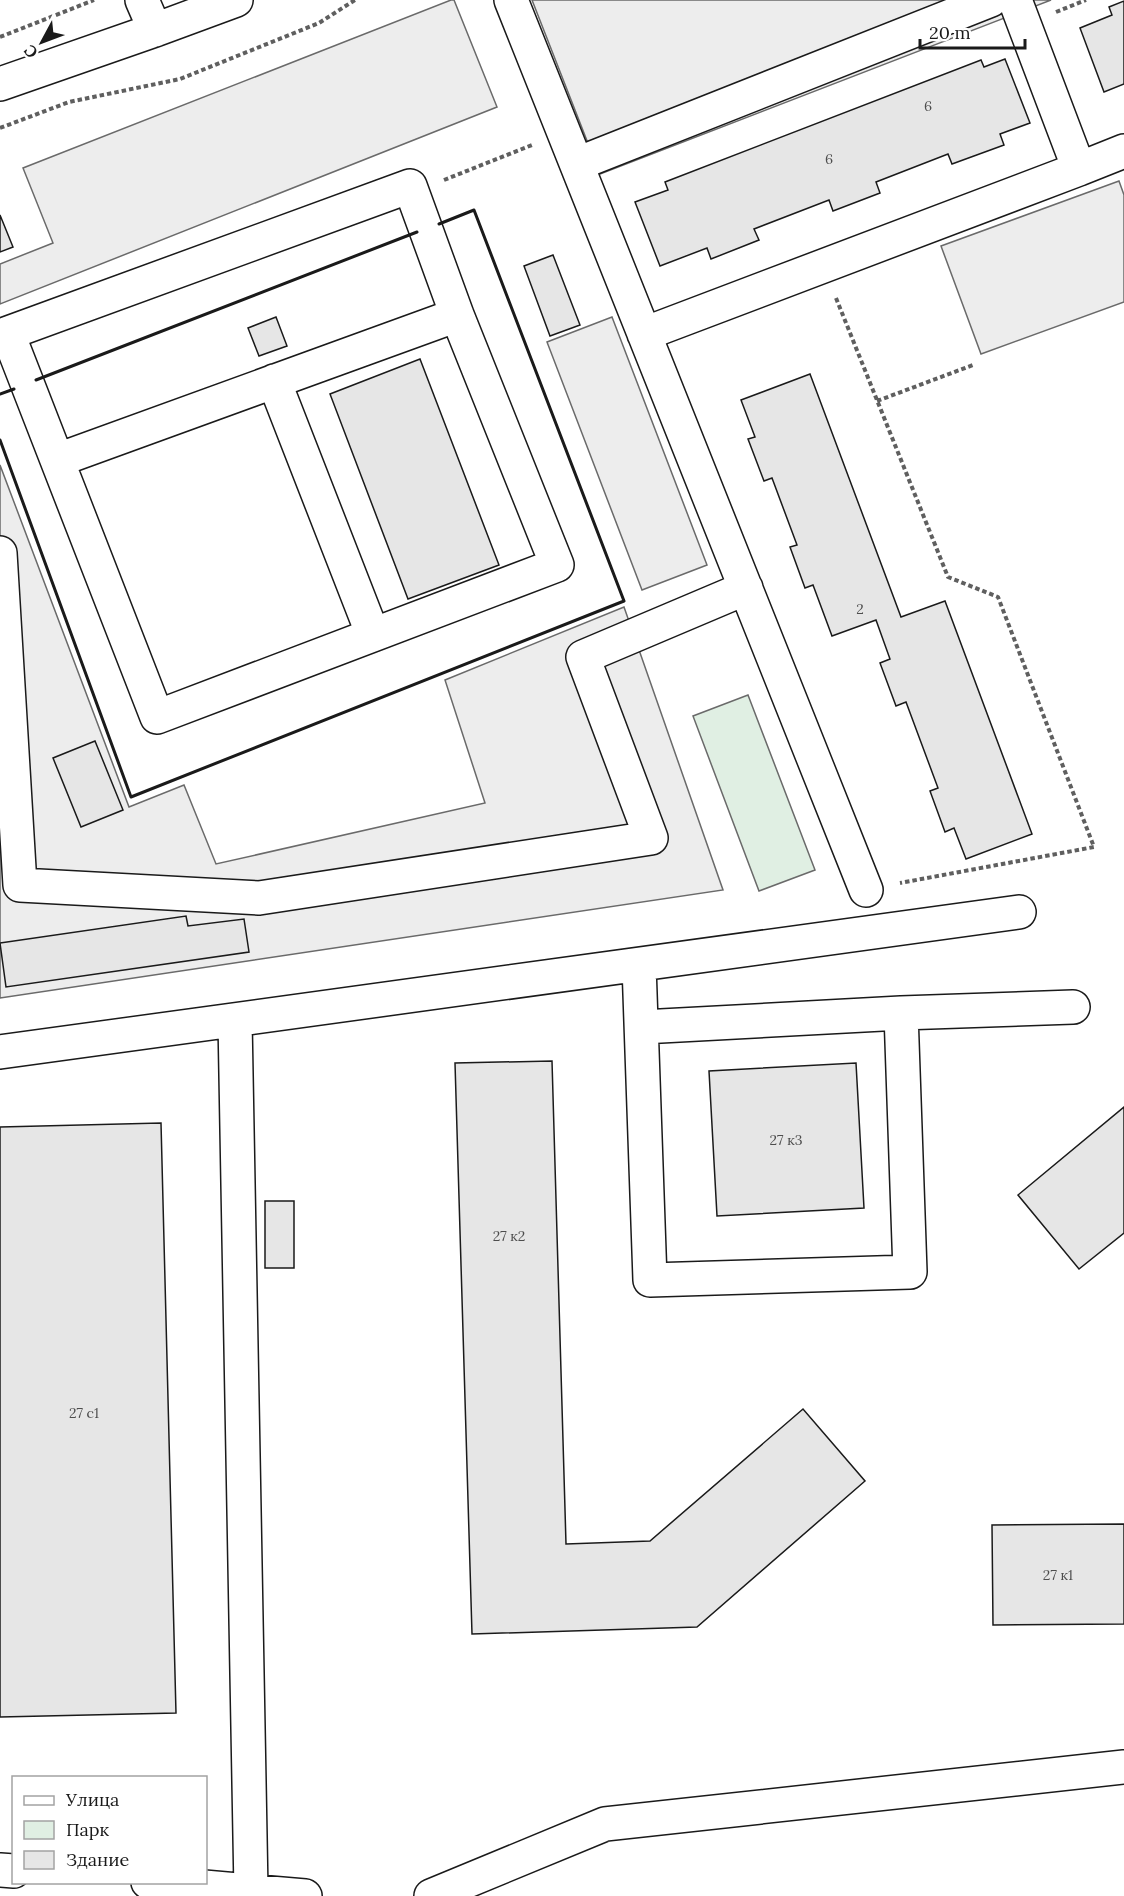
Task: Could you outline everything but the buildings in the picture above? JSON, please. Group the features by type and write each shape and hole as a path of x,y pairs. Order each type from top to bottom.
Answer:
{"street":[{"path":"142,0 155,30"},
{"path":"0,84 236,0"},
{"path":"511,0 866,890"},
{"path":"577,164 991,0"},
{"path":"1016,0 1079,169"},
{"path":"644,334 1124,152"},
{"path":"410,186 457,315 557,565 157,717 58,460 4,335 410,186"},
{"path":"58,460 457,315"},
{"path":"274,381 373,635"},
{"path":"0,553 20,885 259,898 651,838 584,657 746,588"},
{"path":"0,1052 1019,912"},
{"path":"639,964 650,1280 910,1272 901,1013"},
{"path":"642,1027 901,1013 1073,1007"},
{"path":"235,1020 250,1891"},
{"path":"431,1896 605,1824 1124,1767"},
{"path":"171,1884 305,1896"}],"path":[{"path":"0,37 94,0"},
{"path":"0,128 69,102 180,79 319,23 355,0"},
{"path":"823,266 948,577 998,597 1095,847 866,890"},
{"path":"877,401 973,365"}],"green space":[{"path":"748,695 815,870 759,891 693,716"}],"shaded area":[{"path":"454,0 497,107 0,304 0,264 53,243 23,168"},
{"path":"532,0 1051,0 600,174"},
{"path":"1119,181 1124,195 1124,302 981,354 941,246"},
{"path":"612,317 707,565 642,590 547,342"},
{"path":"0,465 129,807 184,785 216,864 485,803 445,680 624,607 723,890 0,998"}],"wall":[{"path":"0,440 131,797 624,601 474,210 439,224"},
{"path":"36,380 417,232"},
{"path":"0,394 14,389"}]}
